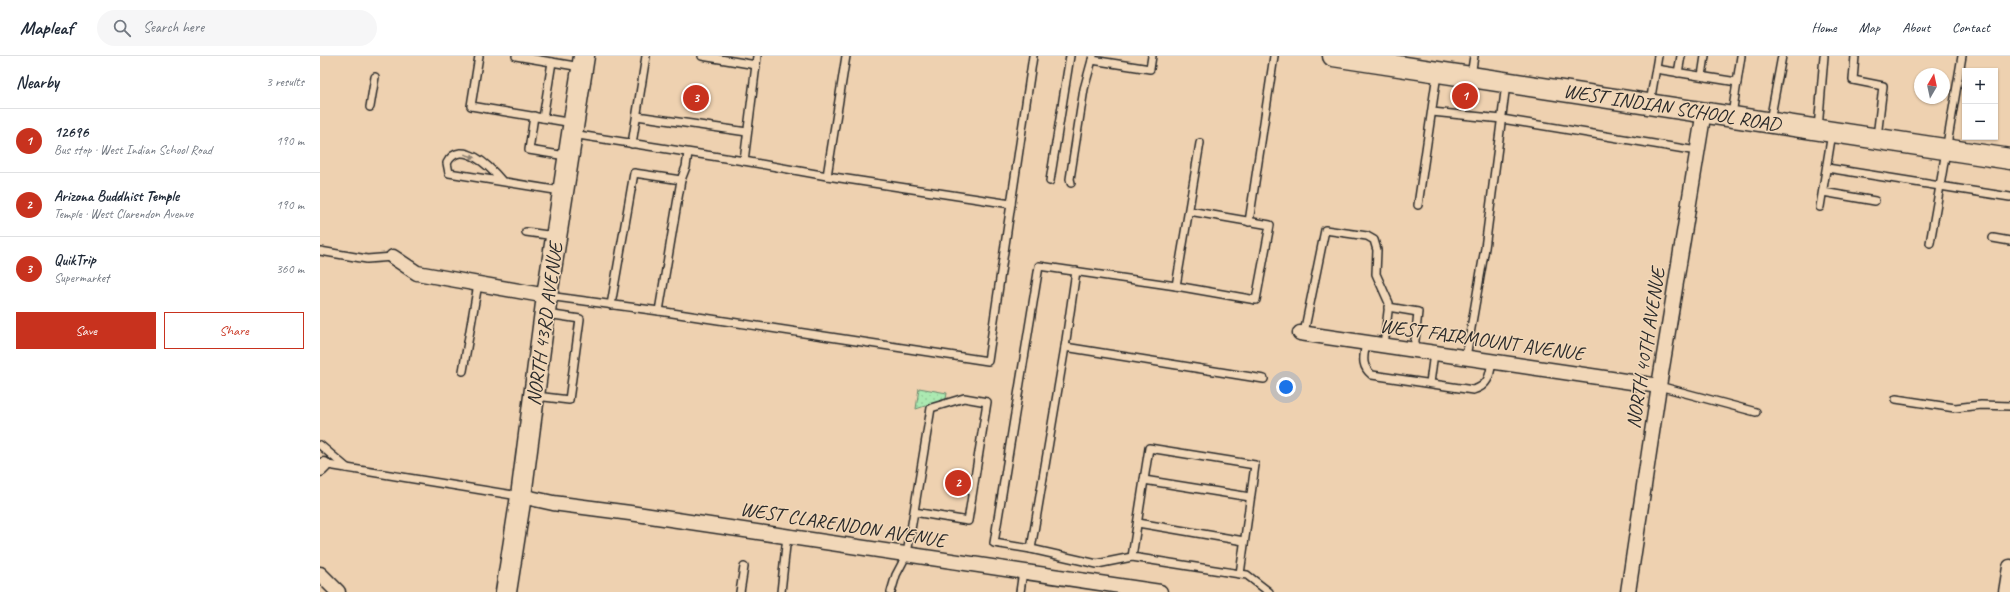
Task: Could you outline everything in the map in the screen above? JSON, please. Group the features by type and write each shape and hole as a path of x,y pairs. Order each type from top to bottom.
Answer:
{"main road":[{"name":"WEST INDIAN SCHOOL ROAD","path":"1333,56 1378,59 1438,72 1704,111 2010,159"},
{"name":"NORTH 43RD AVENUE","path":"506,592 521,496 556,236 583,62"}],"street":[{"name":"NORTH 40TH AVENUE","path":"1628,592 1659,386 1704,111"},
{"path":"393,257 417,273 478,284 546,305"},
{"name":"WEST FAIRMOUNT AVENUE","path":"1302,333 1659,386"},
{"name":"WEST CLARENDON AVENUE","path":"521,496 553,503 630,512 1160,592"},
{"path":"2006,592 2010,570"},
{"path":"320,574 338,592"}],"lane":[{"path":"479,56 471,106 543,118 573,129 632,144 1012,204"},
{"path":"516,56 552,62 583,62"},
{"path":"632,144 646,56"},
{"path":"702,56 756,65"},
{"path":"744,161 757,56"},
{"path":"827,176 846,56"},
{"path":"546,305 611,304 988,361 1033,56"},
{"path":"1050,181 1070,56"},
{"path":"1071,183 1070,179 1084,88 1092,58 1150,69 1152,56"},
{"path":"1249,222 1274,56"},
{"path":"1471,76 1474,56"},
{"path":"1650,103 1658,56"},
{"path":"1678,73 1681,56"},
{"path":"1702,76 1705,56"},
{"path":"1732,116 1741,56"},
{"path":"1770,122 1782,56"},
{"path":"1820,207 1827,168 1824,56"},
{"path":"1856,56 1852,80 1883,86 1876,139"},
{"path":"1930,243 1962,56"},
{"path":"543,118 552,62"},
{"path":"1656,69 1737,82"},
{"path":"1418,205 1438,72"},
{"path":"370,107 375,76"},
{"path":"1466,357 1485,248 1506,82"},
{"path":"1432,112 1502,119 1697,151"},
{"path":"534,116 529,150 569,156"},
{"path":"636,116 747,132"},
{"path":"1176,286 1200,143"},
{"path":"659,311 681,180 686,168 688,152"},
{"path":"502,181 486,163 468,154 460,153 449,158 447,169 449,173 563,191"},
{"path":"1827,168 2010,197"},
{"path":"611,304 634,173 681,180"},
{"path":"1823,192 1876,201"},
{"path":"1189,211 1270,225 1256,300 1176,286 1040,266 994,543 1031,549 1097,564 1132,557 1247,574 1270,590 1269,592"},
{"path":"1302,333 1325,230 1367,236 1374,240 1377,250 1376,274 1388,303 1384,345"},
{"path":"526,232 556,236"},
{"path":"1993,238 2010,240"},
{"path":"320,251 367,259 393,257"},
{"path":"1031,549 1065,347 1076,271"},
{"path":"463,371 478,284"},
{"path":"534,396 569,400 580,319 546,305"},
{"path":"1388,307 1418,312 1414,350"},
{"path":"1366,342 1362,364 1366,370 1372,374 1473,390 1481,388 1488,381 1492,361"},
{"path":"1065,347 1264,379"},
{"path":"1430,383 1434,352"},
{"path":"1659,386 1756,412"},
{"path":"891,592 896,575 907,554 931,408 964,398 987,402 968,521 914,512"},
{"path":"1896,399 1955,408 1981,405 2010,406"},
{"path":"320,445 347,468"},
{"path":"1132,557 1150,448 1255,465 1240,574"},
{"path":"321,466 347,468 521,496"},
{"path":"1144,480 1250,497"},
{"path":"1138,523 1244,541"},
{"path":"781,592 787,536"},
{"path":"740,592 744,567"},
{"path":"1020,592 1023,571"}],"green space":[{"path":"919,388 947,393 946,399 916,409"}],"place":[{"name":"12696","path":"1465,96"},
{"name":"QuikTrip","path":"696,98"},
{"name":"Arizona Buddhist Temple","path":"958,483"}]}
